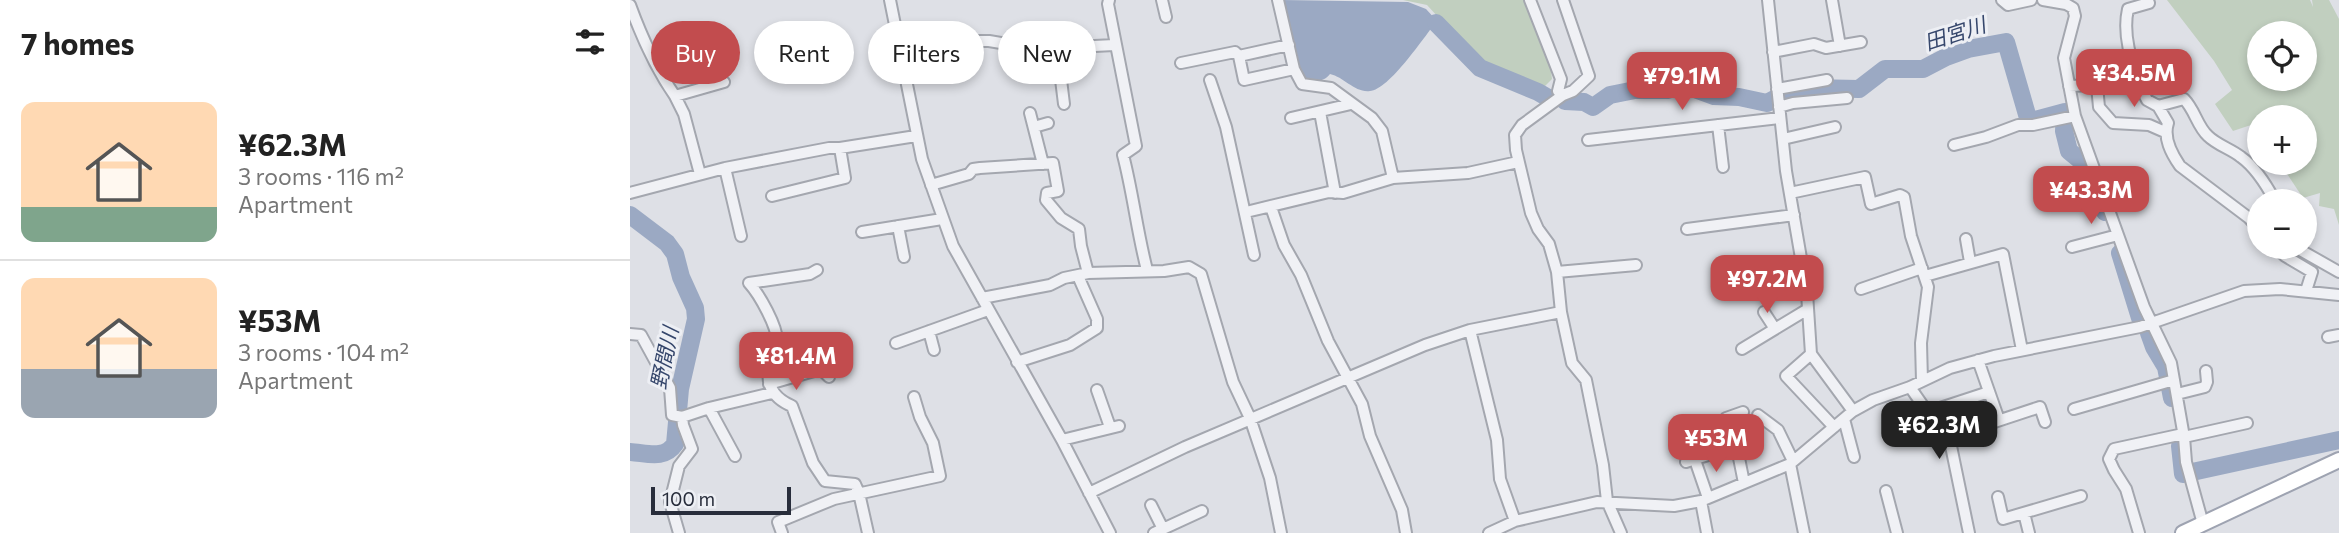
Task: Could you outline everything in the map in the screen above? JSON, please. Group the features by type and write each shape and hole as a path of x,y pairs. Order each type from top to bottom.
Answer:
{"main road":[{"path":"2183,533 2339,460"}],"street":[{"path":"890,0 894,21"},
{"path":"1109,0 1114,45 1136,146 1123,155 1147,270"},
{"path":"1162,0 1166,17"},
{"path":"1278,0 1294,69 1302,84 1331,88 1372,118 1382,131 1393,178"},
{"path":"1530,0 1560,79 1558,91 1563,95"},
{"path":"1563,0 1589,76 1573,91 1563,95 1522,125 1516,135 1518,162 1531,213 1549,244 1572,363 1586,380 1603,465 1607,501 1620,533"},
{"path":"1768,0 1783,139 1808,309 1811,354 1853,411"},
{"path":"1832,0 1840,46"},
{"path":"2002,0 2008,5 2030,0 2074,4 2075,16 2064,58 2069,86 2069,117 2152,323 2171,363 2169,382 2176,394 2188,474 2203,524"},
{"path":"631,2 647,49 684,114 700,174"},
{"path":"2149,3 2128,9 2125,22 2140,86 2147,100 2158,106 2168,123 2165,132 2172,155 2180,166 2247,216"},
{"path":"1773,51 1814,44 1826,48 1861,42"},
{"path":"1096,46 1114,45"},
{"path":"1239,56 1289,45"},
{"path":"1181,63 1201,64 1235,52 1239,56 1244,80 1294,69"},
{"path":"1210,80 1226,127 1254,255"},
{"path":"1588,140 1718,125 1779,103 1826,80"},
{"path":"675,96 717,84"},
{"path":"907,84 916,136 953,246 1062,440 1110,533"},
{"path":"1062,84 1064,104"},
{"path":"2069,86 2140,86"},
{"path":"2097,86 2099,107 2113,123 2149,125 2165,132"},
{"path":"1779,103 1847,98"},
{"path":"2158,106 2184,99 2210,139 2243,158 2268,189"},
{"path":"1291,118 1350,104"},
{"path":"1320,112 1335,193"},
{"path":"1030,113 1043,164"},
{"path":"1954,145 2018,125 2033,125 2069,117"},
{"path":"1034,127 1048,123"},
{"path":"1718,125 1723,167"},
{"path":"1783,139 1835,127"},
{"path":"630,194 725,168 828,148 916,136"},
{"path":"772,196 845,178 840,148"},
{"path":"1246,212 1329,192 1343,193 1393,178 1468,173 1518,162"},
{"path":"931,185 969,174 973,169 1053,163 1058,191 1047,193 1046,200 1061,218 1079,229 1083,275 1097,319 1097,328 1070,345 1017,362"},
{"path":"725,168 741,236"},
{"path":"1790,192 1865,177 1871,204 1900,195 1904,197 1911,236 1928,287 1921,343 1922,381"},
{"path":"1271,207 1284,245 1301,275 1328,341 1362,404 1370,436 1402,510 1406,533"},
{"path":"1687,229 1794,215"},
{"path":"862,232 942,219"},
{"path":"898,226 904,257"},
{"path":"2072,247 2118,235"},
{"path":"1966,239 1970,262"},
{"path":"1861,289 2003,254 2022,350"},
{"path":"2291,259 2312,272 2306,291"},
{"path":"2316,259 2339,272"},
{"path":"1556,272 1636,265"},
{"path":"982,298 1050,285 1064,278 1083,275 1164,271 1189,267 1201,274 1233,382 1250,418 1270,478 1281,533"},
{"path":"817,270 810,274 749,283 760,296 777,342 768,369 770,388 781,401 792,406 814,463 825,481 855,484 868,533"},
{"path":"1489,533 1607,501 1674,506 1705,499 1791,463 1853,411 1873,400 1910,387 1950,368 1978,360 2152,323 2244,291 2280,289 2339,295"},
{"path":"1742,349 1808,309"},
{"path":"896,343 988,310"},
{"path":"1089,493 1250,418 1425,345 1470,330 1561,312"},
{"path":"1764,312 1775,329"},
{"path":"1470,330 1497,440 1508,527"},
{"path":"929,331 934,350"},
{"path":"630,334 641,335 649,347 670,388 671,415 679,417 821,369 829,377"},
{"path":"1811,354 1786,376 1834,427"},
{"path":"1978,360 1999,420"},
{"path":"2176,394 2205,387 2206,372"},
{"path":"2074,409 2169,382"},
{"path":"1910,387 1951,446 1969,533"},
{"path":"1062,440 1114,427 1097,390"},
{"path":"1928,412 1989,392"},
{"path":"782,533 778,522 834,499 940,476 933,443 914,397"},
{"path":"1946,438 2040,407 2045,422"},
{"path":"709,408 734,456"},
{"path":"1743,412 1726,418 1744,483"},
{"path":"1758,415 1778,430 1791,463 1804,533"},
{"path":"679,417 692,449 679,467 670,502 679,533"},
{"path":"1843,419 1854,457"},
{"path":"2139,533 2126,489 2109,459 2114,449 2247,423"},
{"path":"1707,533 1705,499 1690,461 1708,456"},
{"path":"1886,491 1897,533"},
{"path":"1998,497 2003,519 2081,496"},
{"path":"1151,505 1158,531 1202,511"},
{"path":"2024,513 2029,533"}],"green space":[{"path":"1403,0 1525,0 1550,62 1552,79 1539,92 1483,66 1427,5"},
{"path":"2167,0 2310,0 2313,7 2312,0 2329,0 2339,19 2339,225 2334,209 2319,206 2320,193 2317,194 2317,189 2297,189 2288,175 2317,175 2317,105 2247,105 2247,126 2233,131 2215,104 2232,90 2214,61"}],"water":[{"path":"1282,0 1408,2 1426,9 1437,21 1387,82 1378,88 1365,91 1330,74 1318,81 1303,78 1298,71"}],"waterway":[{"name":"田宮川","path":"1436,23 1480,68 1550,99"},
{"name":"田宮川","path":"1565,101 1584,102 1593,107 1610,95 1635,90 1667,90 1684,85 1714,96 1739,97 1767,103 1782,95 1808,88 1859,89 1885,69 1923,69 1968,49 2006,42 2028,118 2031,121 2065,112 2064,131 2069,151 2080,160 2105,212"},
{"name":"野間川","path":"630,215 667,243 675,254 681,277 695,308 696,319 680,389 675,444 660,454 630,452"},
{"name":"田宮川","path":"2120,253 2141,321"},
{"name":"田宮川","path":"2149,333 2166,367 2172,398"},
{"name":"田宮川","path":"2180,446 2183,474 2339,440"}]}
